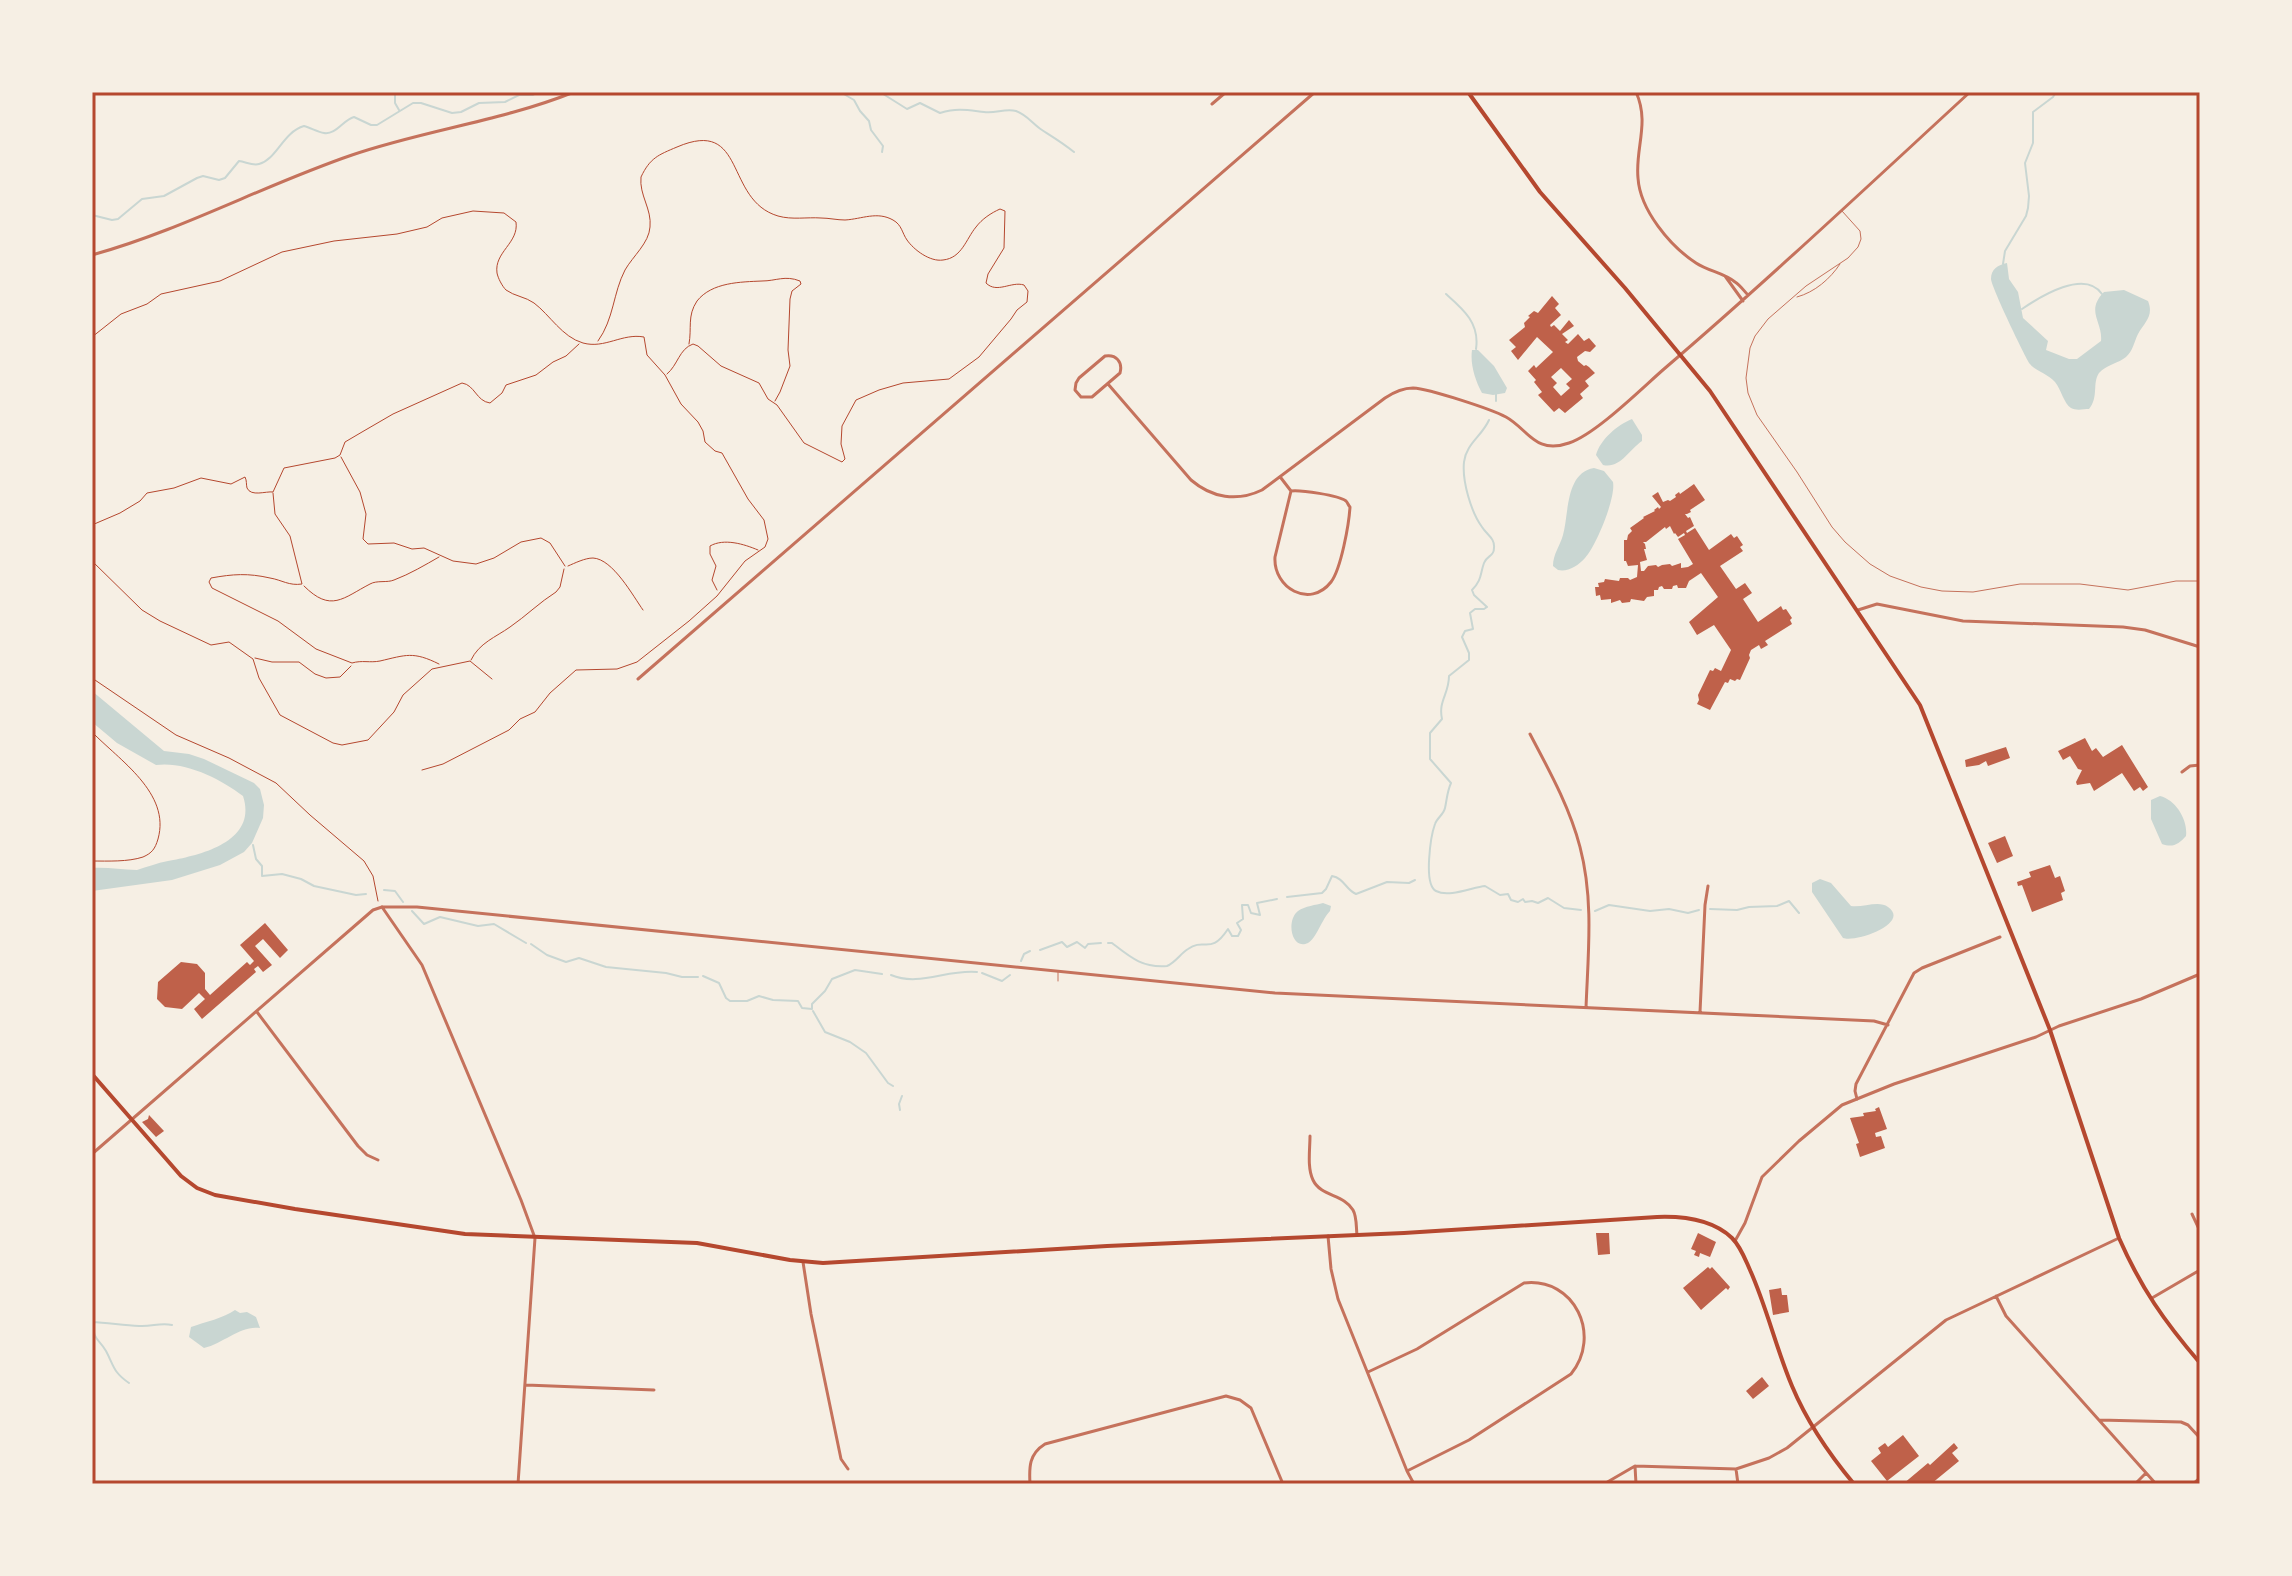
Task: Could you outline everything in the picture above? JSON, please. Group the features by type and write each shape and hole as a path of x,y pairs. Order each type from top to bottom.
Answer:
{"main road":[{"path":"1468,92 1540,192 1710,391 1907,683 1924,714 2050,1030 2119,1238 2133,1271 2165,1321 2200,1363"},
{"path":"92,1074 181,1176 208,1193 481,1236 697,1243 803,1262 836,1263 1683,1217 1711,1225 1735,1241 1755,1280 1792,1387 1831,1457 1854,1484"}],"street":[{"path":"92,255 155,236 349,156 407,138 514,114 574,92"},
{"path":"1212,104 1226,92"},
{"path":"638,679 1315,92"},
{"path":"1636,92 1643,121 1637,177 1647,211 1658,227 1692,261 1735,281 1749,296"},
{"path":"1960,92 1965,97"},
{"path":"1108,384 1191,480 1208,492 1227,497 1245,496 1262,490 1385,398 1406,389 1428,391 1504,415 1526,435 1542,443 1569,443 1605,419 1749,296 1970,92"},
{"path":"1725,276 1743,301"},
{"path":"1111,355 1121,367 1118,375 1108,384 1086,399 1078,395 1075,386 1079,378 1102,358 1111,355"},
{"path":"1280,477 1291,491"},
{"path":"1291,491 1343,500 1350,507 1336,573 1328,586 1314,593 1289,589 1275,567 1291,491"},
{"path":"1858,610 1877,604 1963,621 2123,627 2145,630 2200,647"},
{"path":"1530,734 1566,807 1581,853 1589,916 1586,1008"},
{"path":"2182,772 2190,766 2200,765"},
{"path":"1700,1012 1708,886"},
{"path":"92,1154 373,910 382,907 417,907 1275,993 1874,1021 1888,1025"},
{"path":"382,907 422,965 535,1238 518,1484"},
{"path":"1857,1099 1856,1084 1911,976 1917,970 2000,937"},
{"path":"1735,1241 1762,1177 1836,1109 2157,993 2200,974"},
{"path":"257,1012 358,1146 378,1160"},
{"path":"1310,1136 1311,1176 1320,1190 1351,1206 1357,1235"},
{"path":"2192,1214 2200,1231"},
{"path":"1328,1236 1338,1299 1414,1484"},
{"path":"1604,1484 1635,1466 1736,1469 1769,1458 1946,1320 2119,1238"},
{"path":"803,1262 841,1459 848,1469"},
{"path":"2150,1299 2200,1270"},
{"path":"1368,1372 1417,1349 1524,1283 1538,1282 1557,1288 1573,1303 1580,1315 1583,1348 1571,1374 1469,1440 1407,1471"},
{"path":"1996,1296 2006,1316 2156,1484"},
{"path":"525,1385 654,1390"},
{"path":"1030,1484 1030,1463 1036,1450 1045,1444 1226,1396 1240,1400 1251,1408 1283,1484"},
{"path":"2099,1420 2181,1422 2200,1438"},
{"path":"1635,1466 1636,1484"},
{"path":"1736,1469 1738,1484"},
{"path":"2135,1484 2146,1473"},
{"path":"2193,1484 2200,1478"}],"lane":[{"path":"1842,210 1855,223 1861,236 1856,251 1772,314 1755,336 1747,362 1748,393 1757,415 1832,527 1852,549 1890,576 1910,584 1952,592 2028,584 2080,584 2128,590 2176,581 2200,581"},
{"path":"1795,297 1810,292 1829,278 1841,263"},
{"path":"1058,972 1058,981"}],"path":[{"path":"596,343 613,311 625,270 650,231 649,212 640,187 641,177 658,154 691,140 706,139 720,145 732,161 750,198 771,213 782,218 841,220 873,215 886,217 898,223 906,239 920,252 936,260 950,258 963,248 976,226 986,217 1000,209 1005,211 1004,248 986,283 995,288 1021,284 1027,287 1029,296 979,357 946,380 903,383 856,400 842,426 841,444 845,459 842,462 804,443 774,403 770,402 759,383 715,362 698,346 688,346"},
{"path":"92,337 121,314 156,297 220,281 282,252 334,241 397,234 427,227 448,216 483,211 504,213 516,222 515,236 502,253 497,267 504,288 535,303 580,342 606,344 631,335 644,337 647,355 665,375 681,404 698,422 705,442 722,453 748,499 764,520 768,539 765,547 745,561 719,592 656,648 628,666 576,670 550,693 535,712 520,719 509,730 450,761 422,770"},
{"path":"665,375 676,365 682,351 688,346 690,316 699,299 722,286 789,277 801,284 792,291 790,299 789,368 774,403"},
{"path":"441,555 392,581 372,583 356,594 335,601 319,598 302,584 290,536 275,514 273,492 284,468 330,460 340,455 345,442 393,414 459,384 468,384 481,400 490,403 509,383 536,375 566,356 580,342"},
{"path":"340,455 360,492 366,514 362,535 365,542 371,545 394,543 407,548 424,548 460,563 476,564 494,558 521,542 541,538 550,543 565,566 556,592 483,645 470,661"},
{"path":"92,525 125,511 147,493 174,488 201,478 231,484 245,477 250,491 273,492"},
{"path":"719,592 712,580 716,566 710,546 738,543 759,551"},
{"path":"565,566 593,558 603,562 619,576 643,610"},
{"path":"92,561 146,613 181,633 209,644 229,642 253,659 299,662 319,677 334,678 345,673 352,663"},
{"path":"302,584 293,586 268,577 234,573 211,578 209,582 217,591 278,621 316,649 352,663 406,655 426,657 441,666"},
{"path":"253,659 259,678 280,715 342,745 368,740 394,712 403,695 432,669 470,661 492,679"},
{"path":"92,678 176,735 276,783 364,861 373,876 378,900"},
{"path":"92,732 145,783 161,820 156,846 151,853 135,858 92,861"}],"shaded area":[{"path":"2007,263 2009,279 2018,292 2023,318 2048,341 2046,350 2069,359 2077,359 2101,341 2095,311 2098,299 2104,292 2124,290 2148,301 2149,315 2132,349 2126,357 2099,373 2094,400 2089,409 2071,408 2055,382 2027,359 1991,279 1996,268"},
{"path":"1472,350 1478,350 1494,366 1507,388 1505,393 1482,393 1474,372"},
{"path":"1632,419 1642,435 1642,441 1619,462 1603,465 1596,455 1601,444 1615,429"},
{"path":"1594,468 1604,471 1613,482 1604,522 1585,558 1573,568 1558,570 1553,562 1563,535 1573,486 1585,471"},
{"path":"92,691 164,751 204,759 254,783 260,789 263,818 252,843 244,852 220,865 172,880 92,891 92,868 137,870 210,850 234,835 242,825 245,812 243,796 224,783 179,766 156,765 117,743 92,722"},
{"path":"2160,796 2176,806 2185,824 2186,836 2169,846 2162,844 2151,819 2151,800"},
{"path":"1820,879 1831,883 1851,906 1880,904 1888,907 1893,913 1892,919 1869,935 1843,938 1812,892 1812,883"},
{"path":"1323,903 1331,906 1330,911 1314,937 1308,943 1298,943 1291,927 1294,915 1304,908"},
{"path":"235,1310 256,1317 260,1328 246,1329 204,1348 189,1337 191,1327"}],"building":[{"path":"1552,296 1559,304 1555,308 1561,315 1551,327 1554,325 1560,331 1569,320 1574,326 1562,334 1568,340 1565,342 1568,344 1578,334 1584,341 1589,338 1596,346 1577,357 1595,373 1585,381 1589,386 1580,394 1583,398 1565,413 1559,408 1554,412 1538,395 1542,392 1528,371 1534,365 1536,368 1553,352 1537,337 1518,360 1511,351 1516,347 1509,340 1525,327 1528,316 1534,311 1538,313","holes":["1561,368 1572,379 1566,384 1570,388 1561,396 1553,387 1557,383 1551,377"]},
{"path":"1694,484 1705,500 1685,514 1694,526 1687,533 1695,528 1709,550 1731,534 1734,538 1737,536 1743,545 1740,547 1743,551 1720,566 1736,589 1745,583 1752,593 1743,599 1758,622 1781,606 1792,618 1792,624 1765,641 1768,645 1761,649 1759,645 1751,650 1740,680 1725,682 1710,710 1697,704 1698,695 1710,670 1715,668 1721,671 1731,650 1714,625 1697,635 1689,622 1718,597 1701,573 1689,581 1686,588 1678,588 1677,585 1664,589 1662,586 1654,590 1654,596 1644,601 1631,599 1630,602 1622,603 1620,600 1611,603 1611,599 1601,600 1600,595 1596,596 1595,587 1599,587 1598,583 1605,579 1619,581 1620,578 1630,580 1637,577 1638,565 1628,566 1624,561 1624,540 1632,531 1630,528 1661,507 1652,496 1658,492 1663,502","holes":["1670,526 1678,537 1684,533 1678,539 1693,564 1681,568 1681,563 1648,566 1641,571 1640,562 1647,560 1643,542 1665,527"]},
{"path":"2085,738 2092,751 2096,748 2103,757 2122,745 2148,787 2143,791 2140,787 2134,791 2122,773 2094,791 2090,783 2077,785 2082,770 2070,756 2063,760 2058,751"},
{"path":"2006,747 2010,758 1988,766 1986,761 1966,767 1965,760"},
{"path":"2005,836 2013,856 1997,863 1988,843"},
{"path":"2050,865 2055,878 2060,876 2065,891 2061,893 2063,900 2032,912 2022,885 2018,886 2017,882 2031,877 2029,872"},
{"path":"265,923 288,950 280,958 263,939 255,946 272,965 263,972 258,966 254,969 256,972 202,1019 194,1009 205,999 199,993 182,1009 165,1007 157,999 158,982 181,962 197,964 205,973 205,989 210,995 247,962 250,965 254,961 240,945"},
{"path":"1879,1107 1887,1129 1875,1133 1876,1137 1881,1136 1885,1148 1860,1157 1856,1144 1859,1143 1850,1118 1864,1116 1863,1113 1876,1111"},
{"path":"149,1115 164,1131 156,1137 142,1122"},
{"path":"1596,1233 1609,1233 1610,1254 1598,1255"},
{"path":"1698,1233 1716,1242 1710,1257 1700,1253 1699,1257 1694,1255 1696,1251 1691,1249"},
{"path":"1712,1267 1730,1287 1701,1310 1683,1288"},
{"path":"1781,1288 1782,1295 1787,1295 1789,1312 1773,1315 1769,1290"},
{"path":"1762,1377 1769,1386 1753,1399 1746,1391"},
{"path":"1903,1435 1919,1456 1887,1481 1871,1461 1881,1453 1878,1448 1885,1443 1888,1447"},
{"path":"1954,1443 1958,1448 1952,1453 1959,1461 1931,1484 1903,1484 1928,1463 1930,1465"}],"waterway":[{"path":"395,92 399,110"},
{"path":"92,215 118,219 142,199 164,196 203,176 219,180 225,178 239,161 259,164 304,126 328,133 354,117 377,125 413,103 452,113 479,103 505,102 519,95 538,92"},
{"path":"833,92 845,92"},
{"path":"880,92 907,109 920,103 940,113 957,110 1016,111 1074,152"},
{"path":"2003,264 2005,251 2028,208 2025,163 2033,143 2033,112 2056,92"},
{"path":"842,93 854,100 869,121 871,130 883,146 882,152"},
{"path":"2022,309 2051,292 2074,284 2094,287 2102,294"},
{"path":"1446,294 1473,324 1476,349"},
{"path":"1496,394 1496,401"},
{"path":"1489,420 1468,450 1464,462 1466,487 1474,513 1494,545 1493,553 1485,560 1479,580 1472,590 1487,607 1470,613 1473,629 1465,631 1462,637 1469,660 1449,676 1441,707 1442,719 1430,733 1430,759 1451,783 1444,810 1433,830 1430,879 1432,887 1441,893 1485,886 1500,895 1508,894 1511,900 1518,902 1523,899 1538,903 1548,898 1564,908 1581,910"},
{"path":"253,845 256,859 262,866 262,876 282,874 314,886 356,895 366,894"},
{"path":"1287,897 1322,893 1332,876 1356,894 1387,882 1409,883 1415,880"},
{"path":"384,890 395,891 403,902"},
{"path":"1108,943 1143,963 1167,966 1194,946 1217,942 1228,929 1232,936 1238,936 1241,930 1237,923 1243,919 1242,905 1248,905 1251,913 1260,915 1257,903 1277,899"},
{"path":"1710,909 1777,906 1789,901 1799,913"},
{"path":"1595,911 1609,905 1650,911 1669,909 1688,913 1699,910"},
{"path":"412,911 424,924 440,917 478,926 494,924 526,943"},
{"path":"1040,950 1062,942 1067,947 1077,942 1085,948 1088,944 1101,943"},
{"path":"531,944 547,955 566,962 579,958 606,967 698,977"},
{"path":"1021,961 1024,954 1030,951"},
{"path":"703,976 719,983 730,1001 747,1001 759,996 798,1001 802,1008 812,1009 812,1004 832,979 855,970 882,974"},
{"path":"891,975 923,979 977,972"},
{"path":"982,973 1002,981 1010,975"},
{"path":"813,1011 825,1032 850,1042 866,1053 893,1086"},
{"path":"900,1110 902,1096"},
{"path":"92,1322 172,1325"},
{"path":"92,1322 95,1336 114,1368 129,1383"}]}
